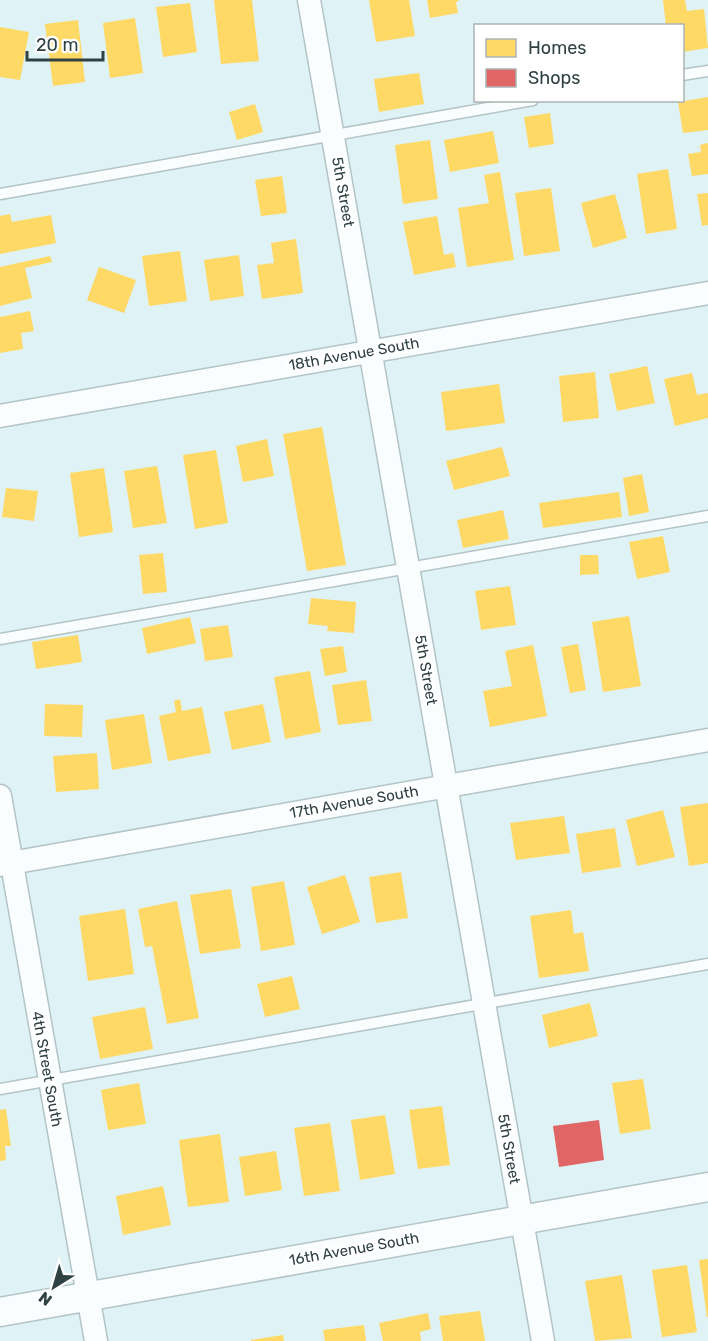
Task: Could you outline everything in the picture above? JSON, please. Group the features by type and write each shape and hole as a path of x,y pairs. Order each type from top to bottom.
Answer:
{"street":[{"name":"5th Street","path":"309,0 543,1341"},
{"name":"18th Avenue South","path":"0,416 708,293"},
{"name":"17th Avenue South","path":"6,864 708,740"},
{"name":"4th Street South","path":"0,796 6,864 50,1081 96,1341"},
{"name":"16th Avenue South","path":"0,1312 708,1187"}],"lane":[{"path":"684,75 708,71"},
{"path":"0,194 522,102"},
{"path":"0,639 708,516"},
{"path":"0,1089 708,964"}],"building: Homes":[{"path":"214,0 252,0 259,61 221,64"},
{"path":"369,0 409,0 415,36 376,42"},
{"path":"427,0 460,0 456,2 458,13 430,18"},
{"path":"663,0 685,0 687,11 704,9 708,48 684,52 684,24 666,24"},
{"path":"190,3 197,52 163,57 156,7"},
{"path":"135,18 143,73 110,78 103,23"},
{"path":"78,20 85,82 53,86 45,24"},
{"path":"0,27 29,32 20,80 0,77"},
{"path":"419,73 424,104 379,112 374,79"},
{"path":"708,97 708,130 683,133 678,102"},
{"path":"255,104 263,132 237,140 229,112"},
{"path":"550,113 554,144 529,148 524,117"},
{"path":"493,131 499,163 450,172 444,140"},
{"path":"430,140 438,199 403,204 395,145"},
{"path":"708,143 708,174 692,176 688,154 701,152 700,145"},
{"path":"668,169 677,229 646,234 637,174"},
{"path":"500,172 514,260 467,267 458,208 489,203 484,175"},
{"path":"282,176 287,213 261,216 255,180"},
{"path":"551,188 560,251 524,256 515,193"},
{"path":"708,193 708,225 702,226 697,194"},
{"path":"615,194 627,238 593,248 581,203"},
{"path":"10,214 12,222 51,215 56,243 0,254 0,216"},
{"path":"437,216 444,255 453,253 456,267 414,275 403,222"},
{"path":"296,239 303,293 262,299 257,265 274,263 271,243"},
{"path":"180,251 187,301 149,306 142,256"},
{"path":"239,255 244,296 210,301 204,260"},
{"path":"50,256 52,262 25,268 32,298 0,306 0,267"},
{"path":"99,267 136,280 124,313 87,300"},
{"path":"30,311 34,331 21,333 23,349 0,353 0,317"},
{"path":"647,366 655,403 617,411 609,374"},
{"path":"595,372 599,418 563,422 559,376"},
{"path":"692,373 697,395 708,393 708,418 675,426 664,379"},
{"path":"499,384 505,423 446,431 441,392"},
{"path":"322,427 346,565 307,571 283,434"},
{"path":"267,439 274,476 243,482 236,446"},
{"path":"502,447 510,476 454,490 446,461"},
{"path":"216,450 228,523 195,529 183,455"},
{"path":"157,466 167,523 133,528 124,471"},
{"path":"104,468 113,532 79,537 70,473"},
{"path":"642,474 649,512 629,516 623,478"},
{"path":"6,488 38,491 34,521 2,517"},
{"path":"619,492 622,517 543,528 539,503"},
{"path":"503,510 509,539 463,548 457,520"},
{"path":"663,536 670,572 637,579 629,542"},
{"path":"163,553 167,592 143,594 139,555"},
{"path":"580,555 598,555 599,574 580,575"},
{"path":"510,586 516,625 481,630 475,591"},
{"path":"311,598 356,602 354,633 327,631 328,626 308,624"},
{"path":"629,616 641,686 603,692 592,622"},
{"path":"190,617 196,643 147,654 142,628"},
{"path":"228,625 233,657 205,661 200,629"},
{"path":"78,635 82,662 36,669 32,642"},
{"path":"578,644 586,690 570,693 561,647"},
{"path":"533,645 547,716 490,727 483,691 512,686 505,651"},
{"path":"343,646 347,672 325,676 320,649"},
{"path":"310,671 321,732 285,739 274,677"},
{"path":"366,680 372,721 338,725 332,685"},
{"path":"180,699 182,711 202,707 211,753 168,761 159,716 176,712 174,701"},
{"path":"45,704 83,705 82,737 44,736"},
{"path":"263,704 271,742 232,750 224,712"},
{"path":"144,714 152,763 112,770 105,720"},
{"path":"97,753 99,789 56,792 53,756"},
{"path":"708,803 708,863 689,866 680,807"},
{"path":"663,810 675,857 637,866 626,820"},
{"path":"564,816 570,853 516,860 510,823"},
{"path":"615,828 621,867 582,873 576,834"},
{"path":"401,872 408,918 376,923 369,877"},
{"path":"345,875 360,922 322,934 307,887"},
{"path":"284,881 295,945 261,951 251,887"},
{"path":"231,889 241,948 200,954 190,895"},
{"path":"177,901 199,1018 167,1024 152,946 145,947 138,909"},
{"path":"125,909 134,974 88,981 79,916"},
{"path":"571,910 574,934 583,932 589,971 539,978 530,916"},
{"path":"292,976 300,1009 265,1017 257,984"},
{"path":"590,1003 598,1036 549,1048 542,1015"},
{"path":"145,1007 153,1049 100,1059 92,1017"},
{"path":"643,1079 651,1129 620,1134 612,1083"},
{"path":"139,1083 146,1124 108,1130 101,1090"},
{"path":"442,1106 450,1165 418,1169 409,1110"},
{"path":"6,1109 11,1146 5,1146 6,1160 0,1161 0,1110"},
{"path":"385,1115 395,1174 360,1180 351,1120"},
{"path":"330,1123 340,1191 304,1196 294,1128"},
{"path":"220,1134 229,1202 188,1207 179,1140"},
{"path":"276,1151 282,1190 245,1196 239,1157"},
{"path":"163,1186 171,1225 123,1235 116,1196"},
{"path":"708,1259 708,1317 707,1317 699,1260"},
{"path":"687,1265 697,1332 662,1337 652,1270"},
{"path":"622,1275 632,1338 595,1341 585,1281"},
{"path":"480,1311 485,1341 443,1341 439,1316"},
{"path":"428,1313 431,1329 420,1332 421,1341 383,1341 379,1323"},
{"path":"364,1325 366,1341 325,1341 323,1330"},
{"path":"283,1335 284,1341 251,1341 251,1340"}],"building: Shops":[{"path":"599,1120 604,1160 559,1167 553,1126"}]}
